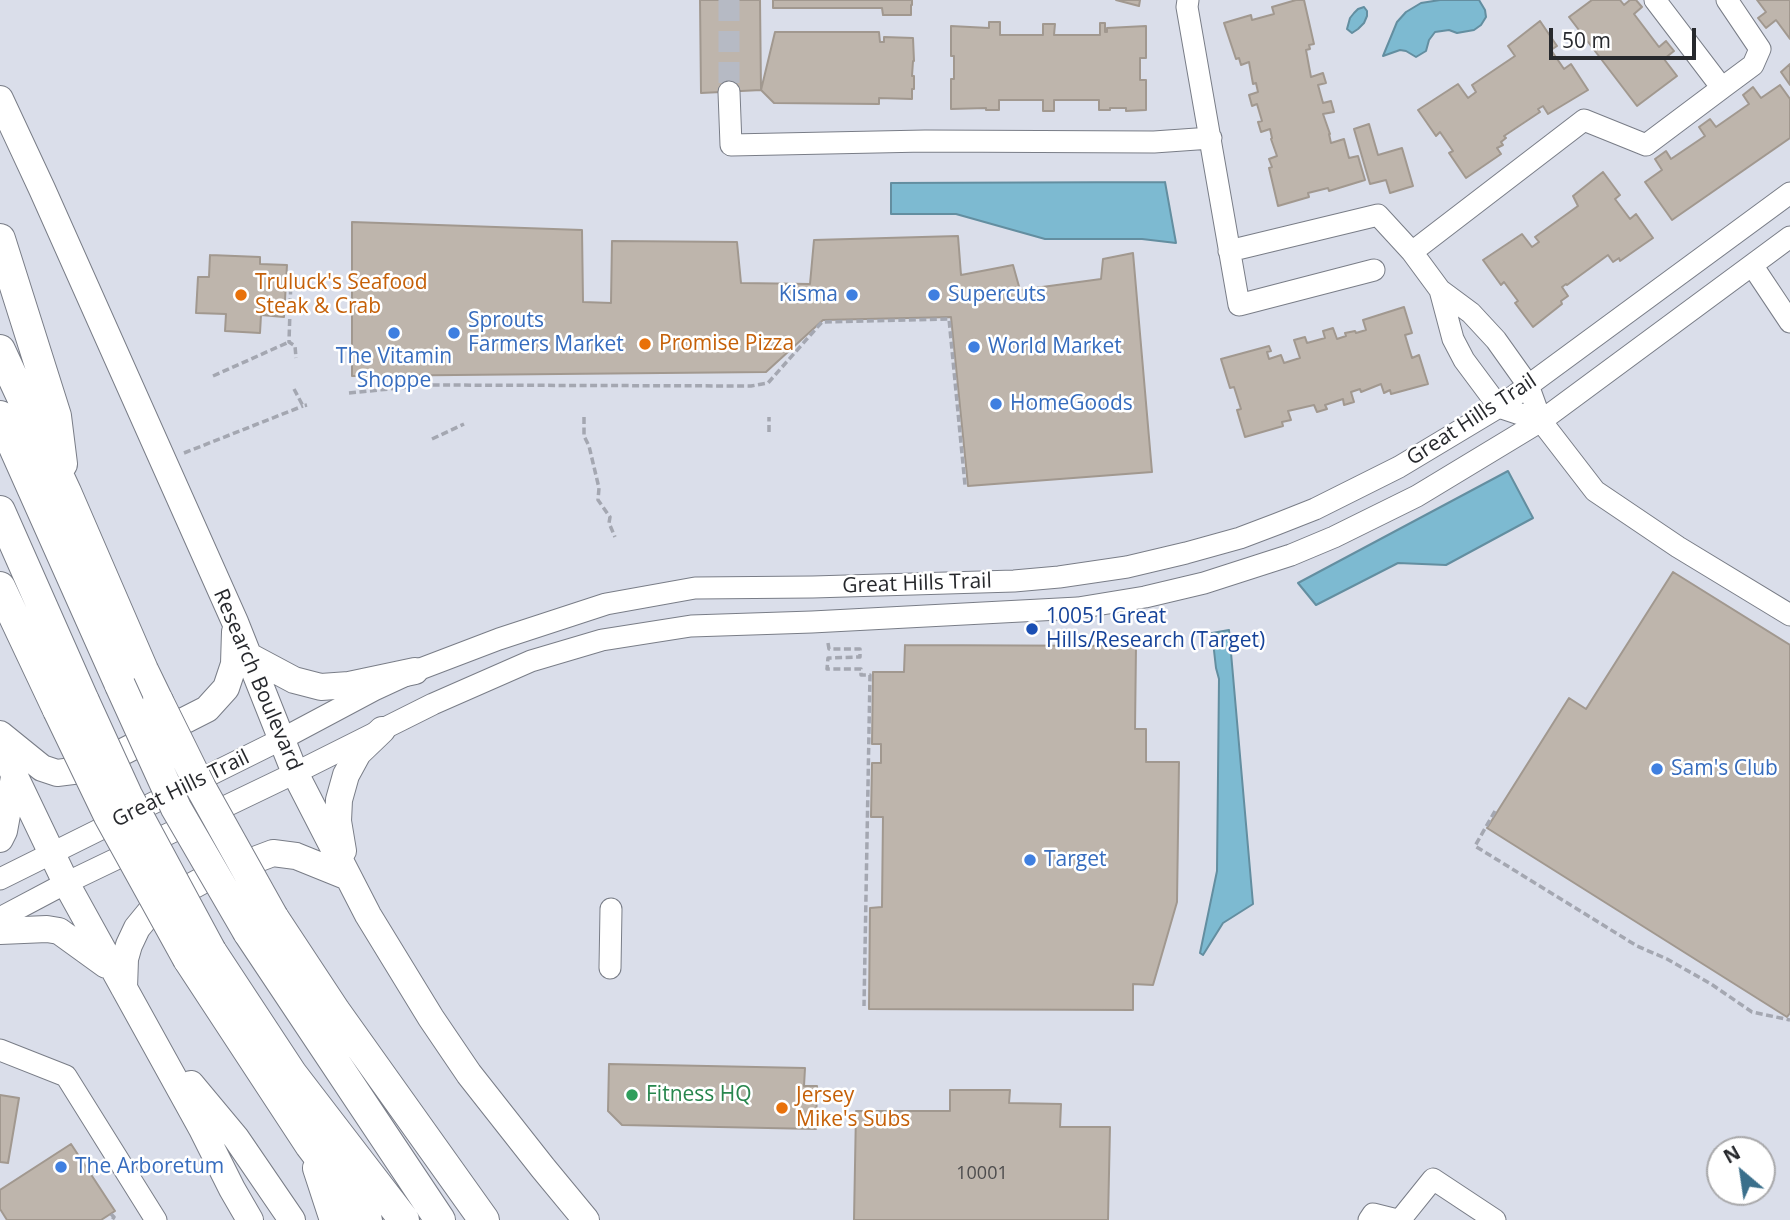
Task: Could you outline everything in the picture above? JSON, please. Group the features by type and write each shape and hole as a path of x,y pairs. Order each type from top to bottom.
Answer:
{"highway":[{"path":"0,239 56,416 65,492"},
{"path":"0,350 65,492 131,677"},
{"path":"0,416 131,677 201,788 261,925 440,1220"},
{"path":"0,511 109,816 200,955 310,1145 367,1220"},
{"path":"3,596 71,706"},
{"path":"261,925 335,1011 484,1220"},
{"path":"200,955 404,1220"},
{"path":"310,1145 335,1220"}],"main road":[{"name":"Research Boulevard","path":"0,99 235,622 295,773 348,877 431,1018 469,1073 586,1220"},
{"path":"0,734 42,768 57,773 89,769 206,709 226,688 234,664 235,622"},
{"path":"249,656 294,680 321,687 349,685 415,671"},
{"path":"348,877 338,821 339,800 346,775 358,753 382,730"},
{"path":"0,745 66,883 250,1220"},
{"path":"0,839 4,831 14,777"},
{"path":"119,979 136,928 155,906 207,878 273,853 296,856 348,877"},
{"path":"0,931 59,931 119,979"},
{"path":"153,1040 236,1138 292,1220"}],"street":[{"path":"1188,0 1187,7 1240,305 1374,270"},
{"path":"1655,0 1723,88"},
{"path":"1412,252 1584,120 1646,145 1753,65 1760,49 1727,0"},
{"path":"729,92 731,145 925,141 1154,142 1211,138"},
{"name":"Great Hills Trail","path":"0,879 415,671 525,629 606,604 695,588 813,587 1059,578 1127,567 1240,538 1315,509 1399,467 1499,407 1790,193"},
{"path":"1229,251 1378,215 1412,252 1440,290 1471,313 1496,340 1528,385 1541,421 1595,491 1678,547 1790,615"},
{"name":"Great Hills Trail","path":"0,918 66,883 433,704 531,661 602,640 691,626 1077,608 1145,597 1257,567 1334,537 1417,496 1541,421 1790,237"},
{"path":"1752,265 1790,322"},
{"path":"1440,290 1453,339 1464,360 1499,407 1541,421"},
{"path":"812,622 813,587"},
{"path":"610,968 611,909"},
{"path":"0,1049 66,1076 156,1220"},
{"path":"1369,1220 1373,1214 1398,1220 1433,1179 1483,1217"}],"path":[{"path":"289,342 291,277"},
{"path":"348,393 429,385 751,386 768,383 822,322 949,319 965,485"},
{"path":"289,342 295,346 296,358"},
{"path":"213,376 289,342"},
{"path":"183,454 305,405 294,389"},
{"path":"584,416 584,436 599,488 598,500 610,517 608,523 615,537"},
{"path":"769,417 769,432"},
{"path":"432,439 464,424"},
{"path":"828,643 828,649 860,649 860,657 828,658 827,669 861,669 861,675 870,675 864,1006"},
{"path":"1495,811 1475,846 1637,946 1667,959 1711,984 1752,1012 1790,1020"},
{"path":"111,1214 114,1217 112,1220"}],"water":[{"path":"1479,0 1486,17 1474,30 1457,33 1449,30 1435,32 1426,51 1416,57 1400,50 1383,56 1397,22 1406,12 1421,3"},
{"path":"1364,7 1367,16 1364,23 1352,33 1347,29 1350,18 1358,9"},
{"path":"1165,182 1176,243 1142,239 1045,239 956,214 891,214 891,183"},
{"path":"1508,471 1533,518 1446,565 1398,563 1316,605 1298,583"},
{"path":"1229,630 1253,904 1223,923 1203,955 1200,953 1217,871 1219,679 1212,633"}],"building":[{"path":"700,0 760,0 761,90 701,93"},
{"path":"773,0 912,0 912,5 911,15 883,15 882,8 773,8"},
{"path":"1116,0 1140,0 1139,6"},
{"path":"1304,0 1314,44 1309,45 1310,49 1306,50 1311,77 1323,73 1326,83 1318,85 1323,103 1331,101 1334,112 1323,114 1331,143 1344,139 1349,158 1358,156 1365,180 1329,191 1328,188 1308,193 1309,197 1278,206 1269,168 1272,167 1269,159 1277,156 1270,129 1261,132 1258,122 1262,121 1257,104 1252,106 1249,95 1258,92 1256,83 1253,84 1249,62 1241,65 1239,58 1236,59 1224,23 1251,15 1252,20 1274,14 1272,7"},
{"path":"1592,0 1620,0 1624,5 1630,0 1636,0 1642,7 1634,14 1659,47 1666,41 1674,51 1664,59 1677,76 1637,106 1569,17"},
{"path":"1757,0 1790,0 1790,39 1776,20 1766,28 1758,18 1766,12"},
{"path":"1540,21 1557,46 1551,50 1564,69 1571,64 1588,90 1548,114 1543,106 1538,109 1540,112 1504,136 1506,138 1501,142 1503,145 1497,148 1501,154 1466,178 1449,153 1453,151 1440,132 1436,136 1418,110 1458,84 1468,98 1476,92 1472,85 1515,56 1508,46"},
{"path":"989,22 1000,22 1000,35 1043,35 1043,24 1055,24 1054,35 1100,35 1100,23 1105,23 1105,32 1107,28 1146,26 1146,58 1140,58 1140,80 1146,80 1146,110 1099,110 1099,100 1054,100 1054,111 1043,111 1043,100 999,100 999,110 951,109 954,56 951,56 951,26 989,28"},
{"path":"775,32 879,32 880,42 884,42 884,37 913,38 912,99 879,98 879,104 774,103 761,90"},
{"path":"1790,64 1790,85 1781,72"},
{"path":"1780,85 1790,99 1790,138 1672,220 1645,182 1662,170 1655,159 1666,151 1671,159 1705,136 1699,127 1710,119 1716,127 1749,104 1743,95 1753,87 1761,98"},
{"path":"1369,124 1378,155 1402,148 1413,186 1390,193 1386,180 1370,184 1354,129"},
{"path":"1603,172 1620,195 1615,199 1630,219 1636,214 1653,238 1620,261 1619,258 1613,262 1608,255 1566,284 1562,287 1568,296 1561,301 1562,304 1533,327 1515,303 1518,301 1504,282 1501,285 1483,260 1522,234 1532,247 1539,242 1535,237 1578,206 1573,196"},
{"path":"352,222 582,230 583,302 611,303 612,241 737,242 741,283 810,284 814,240 958,236 961,275 1013,265 1020,290 1101,279 1103,259 1133,253 1152,472 968,486 951,317 823,320 766,372 352,376"},
{"name":"Truluck's Seafood Steak & Crab","path":"210,255 260,257 260,264 287,265 284,317 261,315 260,333 225,331 226,314 196,313 198,277 209,277"},
{"path":"1404,307 1412,333 1405,335 1412,358 1419,355 1428,384 1391,394 1390,390 1384,393 1381,384 1361,392 1360,389 1351,392 1354,402 1344,405 1343,399 1325,405 1327,409 1317,412 1314,405 1288,411 1291,420 1282,422 1283,426 1245,437 1237,410 1241,409 1234,387 1230,388 1221,359 1269,346 1269,359 1281,355 1284,363 1300,358 1294,340 1305,337 1307,343 1325,338 1323,331 1333,328 1337,339 1346,336 1345,333 1366,330 1363,320"},
{"name":"Sam's Club","path":"1673,572 1790,645 1790,1013 1787,1017 1487,828 1569,698 1586,709"},
{"name":"Target","path":"905,645 1136,646 1135,729 1146,729 1146,762 1179,762 1177,902 1153,985 1133,984 1133,1010 869,1009 870,908 882,907 883,817 871,817 872,763 881,763 881,744 872,744 873,672 904,672"},
{"path":"609,1064 805,1068 804,1086 817,1086 816,1129 622,1125 608,1111"},
{"path":"950,1090 1010,1090 1009,1103 1061,1104 1060,1127 1110,1127 1108,1220 854,1220 856,1111 950,1111"},
{"path":"0,1095 19,1098 8,1163 0,1162"},
{"name":"The Arboretum","path":"71,1144 115,1211 101,1220 7,1220 0,1209 0,1190"}],"tunnel":[{"path":"729,0 729,92"}],"place":[{"name":"Truluck's Seafood Steak & Crab","path":"241,295"},
{"name":"Kisma","path":"852,295"},
{"name":"Supercuts","path":"934,295"},
{"name":"The Vitamin Shoppe","path":"394,333"},
{"name":"Sprouts Farmers Market","path":"454,333"},
{"name":"Promise Pizza","path":"645,344"},
{"name":"World Market","path":"974,347"},
{"name":"HomeGoods","path":"996,404"},
{"name":"10051 Great Hills/Research (Target)","path":"1032,629"},
{"name":"Sam's Club","path":"1657,769"},
{"name":"Target","path":"1030,860"},
{"name":"Fitness HQ","path":"632,1095"},
{"name":"Jersey Mike's Subs","path":"782,1108"},
{"name":"The Arboretum","path":"61,1167"}]}
